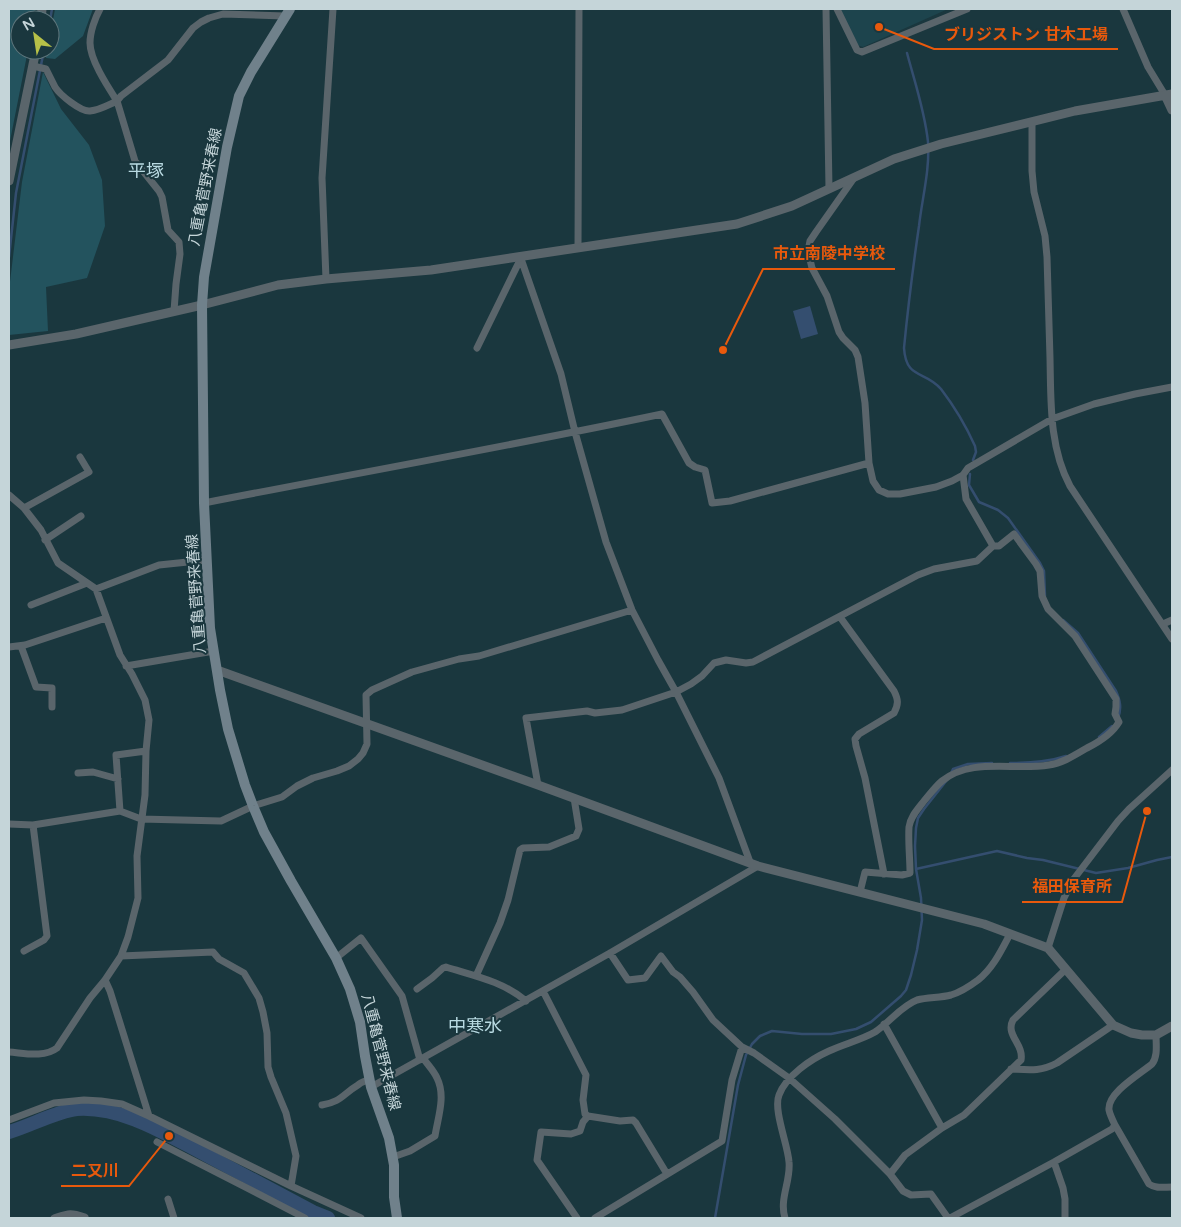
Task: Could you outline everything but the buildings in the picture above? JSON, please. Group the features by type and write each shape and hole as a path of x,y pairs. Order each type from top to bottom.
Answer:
{"main road":[{"name":"八重亀菅野来春線","path":"288,12 250,72 239,96 227,148 206,268 202,306 204,503 210,628 228,729 236,759 253,806 264,832 336,958 350,989 360,1022 370,1083 389,1138 394,1165 394,1197 397,1218"}],"street":[{"path":"100,9 95,19 90,44 94,60 116,101 135,161 159,191 162,197 168,230 179,242 180,254 174,311"},
{"path":"326,279 322,178 333,9"},
{"path":"578,248 579,9"},
{"path":"826,9 829,189"},
{"path":"837,9 857,50 862,52 967,9"},
{"path":"1123,9 1148,67 1169,94 1172,110"},
{"path":"33,66 46,70 56,88 65,98 90,111 116,101 168,60 193,28 209,18 223,14 288,12"},
{"path":"9,181 34,60"},
{"path":"9,345 76,334 202,306 278,285 431,270 737,224 792,206 894,159 933,146 1075,110 1169,94"},
{"path":"1032,122 1034,192 1043,228 1047,257 1052,419 1059,459 1070,486 1172,639"},
{"path":"856,176 810,241 808,251 812,268 827,296 839,332 855,350 858,357 869,463 873,481 879,490 888,494 900,494 936,487 963,476 968,468 1052,419 1094,404 1172,387"},
{"path":"477,348 521,257"},
{"path":"521,257 561,374 606,542 632,610 719,778 754,864"},
{"path":"204,503 662,414 689,463 694,467 705,470 712,503 730,501 869,463"},
{"path":"24,508 89,472 80,457"},
{"path":"963,476 966,499 992,546"},
{"path":"9,495 24,508 40,530 58,563 96,590 120,655 145,700 149,720 145,795 137,856 138,898 121,956 57,1048 42,1054 9,1052"},
{"path":"46,540 81,516"},
{"path":"538,785 526,718 587,711 595,713 622,710 676,692 702,676 714,663 726,660 753,662 918,575 934,569 977,561 992,546 998,546 1014,534 1040,571 1042,596 1048,609 1075,636 1116,699 1115,714 1119,722 1108,735 1063,761 1035,767 968,768 955,772 942,780 913,816 909,826 910,873 902,876 864,872 860,892"},
{"path":"96,590 159,565 207,560"},
{"path":"31,605 87,583"},
{"path":"9,824 33,825 120,811 141,819 221,821 253,806 282,797 297,786 313,778 349,766 358,759 363,753 366,744 366,695 372,690 412,672 459,659 479,656 632,610"},
{"path":"840,617 898,699 898,707 891,716 859,734 855,739 865,778 884,874"},
{"path":"9,647 21,646 106,618"},
{"path":"1163,624 1172,620"},
{"path":"21,646 36,687 52,688 52,706"},
{"path":"126,666 214,651"},
{"path":"217,670 754,864 984,924 1048,948 1114,1025 1130,1033 1142,1035 1156,1035 1172,1026"},
{"path":"120,811 116,755 146,751"},
{"path":"1048,948 1064,898 1073,880 1118,821 1172,770"},
{"path":"78,773 93,772 118,779"},
{"path":"476,976 500,923 508,900 520,850 523,848 549,848 576,836 579,829 574,798"},
{"path":"24,951 44,940 47,936 33,825"},
{"path":"322,1105 332,1104 358,1085 370,1083 422,1059 610,953 754,864"},
{"path":"785,1218 783,1204 789,1160 777,1101 789,1078 812,1060 828,1051 875,1031 912,1003 925,998 951,995 964,990 979,979 994,963 1010,934"},
{"path":"336,958 361,938 402,996 422,1059 437,1077 439,1084 441,1100 435,1136 410,1151 392,1157"},
{"path":"121,956 213,952 220,959 244,974 259,998 267,1033 268,1068 286,1113 296,1156 291,1186"},
{"path":"610,953 628,980 645,978 661,956 673,972 693,992 713,1020 742,1047 754,1053 789,1078 835,1119 890,1174 902,1191 910,1195 931,1194 949,1218 1054,1162 1112,1129 1115,1125"},
{"path":"417,989 442,968 446,967 487,979 526,1000"},
{"path":"890,1174 905,1154 964,1115 1021,1060 1022,1055 1010,1030 1011,1025 1066,969"},
{"path":"105,980 149,1116"},
{"path":"543,991 586,1075 583,1100 585,1114 620,1121 633,1120 667,1174"},
{"path":"884,1024 942,1128"},
{"path":"1011,1068 1042,1070 1114,1025"},
{"path":"1156,1035 1155,1060 1118,1090 1109,1109 1115,1125 1149,1184 1152,1187 1172,1187"},
{"path":"595,1218 722,1141 732,1080 742,1047"},
{"path":"9,1120 54,1104 84,1100 122,1104 361,1218"},
{"path":"577,1218 537,1160 541,1132 571,1134 580,1131 582,1122 588,1116"},
{"path":"157,1142 305,1218"},
{"path":"1054,1162 1063,1188 1065,1218"},
{"path":"168,1199 174,1218"},
{"path":"54,1218 68,1213 85,1217"}],"shaded area":[{"path":"9,9 35,9 10,10 10,60 26,60 9,146"},
{"path":"93,9 83,36 60,55 60,10 55,10"},
{"path":"840,9 948,9 863,47 857,45"},
{"path":"43,72 61,109 89,145 102,180 105,226 87,278 46,287 48,331 9,335 9,290 22,182"},
{"path":"810,306 818,334 801,339 793,311"}],"waterway":[{"path":"907,53 925,120 928,153 927,174 904,348 908,365 912,370 935,383 951,402 975,446 976,452 973,460"},
{"path":"9,257 16,193 42,60"},
{"path":"970,474 969,485 979,502 998,510 1008,518 1040,563 1044,571 1045,596"},
{"path":"1063,620 1078,633 1116,691 1120,704 1118,718"},
{"path":"1099,737 1112,726"},
{"path":"1010,763 1039,762 1066,756"},
{"path":"951,773 953,769 968,764 992,763"},
{"path":"715,1218 738,1085 746,1055 752,1044 760,1036 772,1031 831,1034 856,1029 871,1022 906,990 917,950 922,920 921,898 916,869 916,828 918,818 947,780"},
{"path":"916,869 997,851 1096,873 1128,868 1172,857"},
{"path":"9,1132 69,1110 95,1109 112,1112 146,1124 313,1212 328,1218"}],"place":[{"name":"ブリジストン 甘木工場","path":"879,27"},
{"name":"市立南陵中学校","path":"723,350"},
{"name":"福田保育所","path":"1147,811"},
{"name":"二又川","path":"169,1136"}],"district":[{"name":"平塚","path":"146,171"},
{"name":"中寒水","path":"475,1026"}]}
